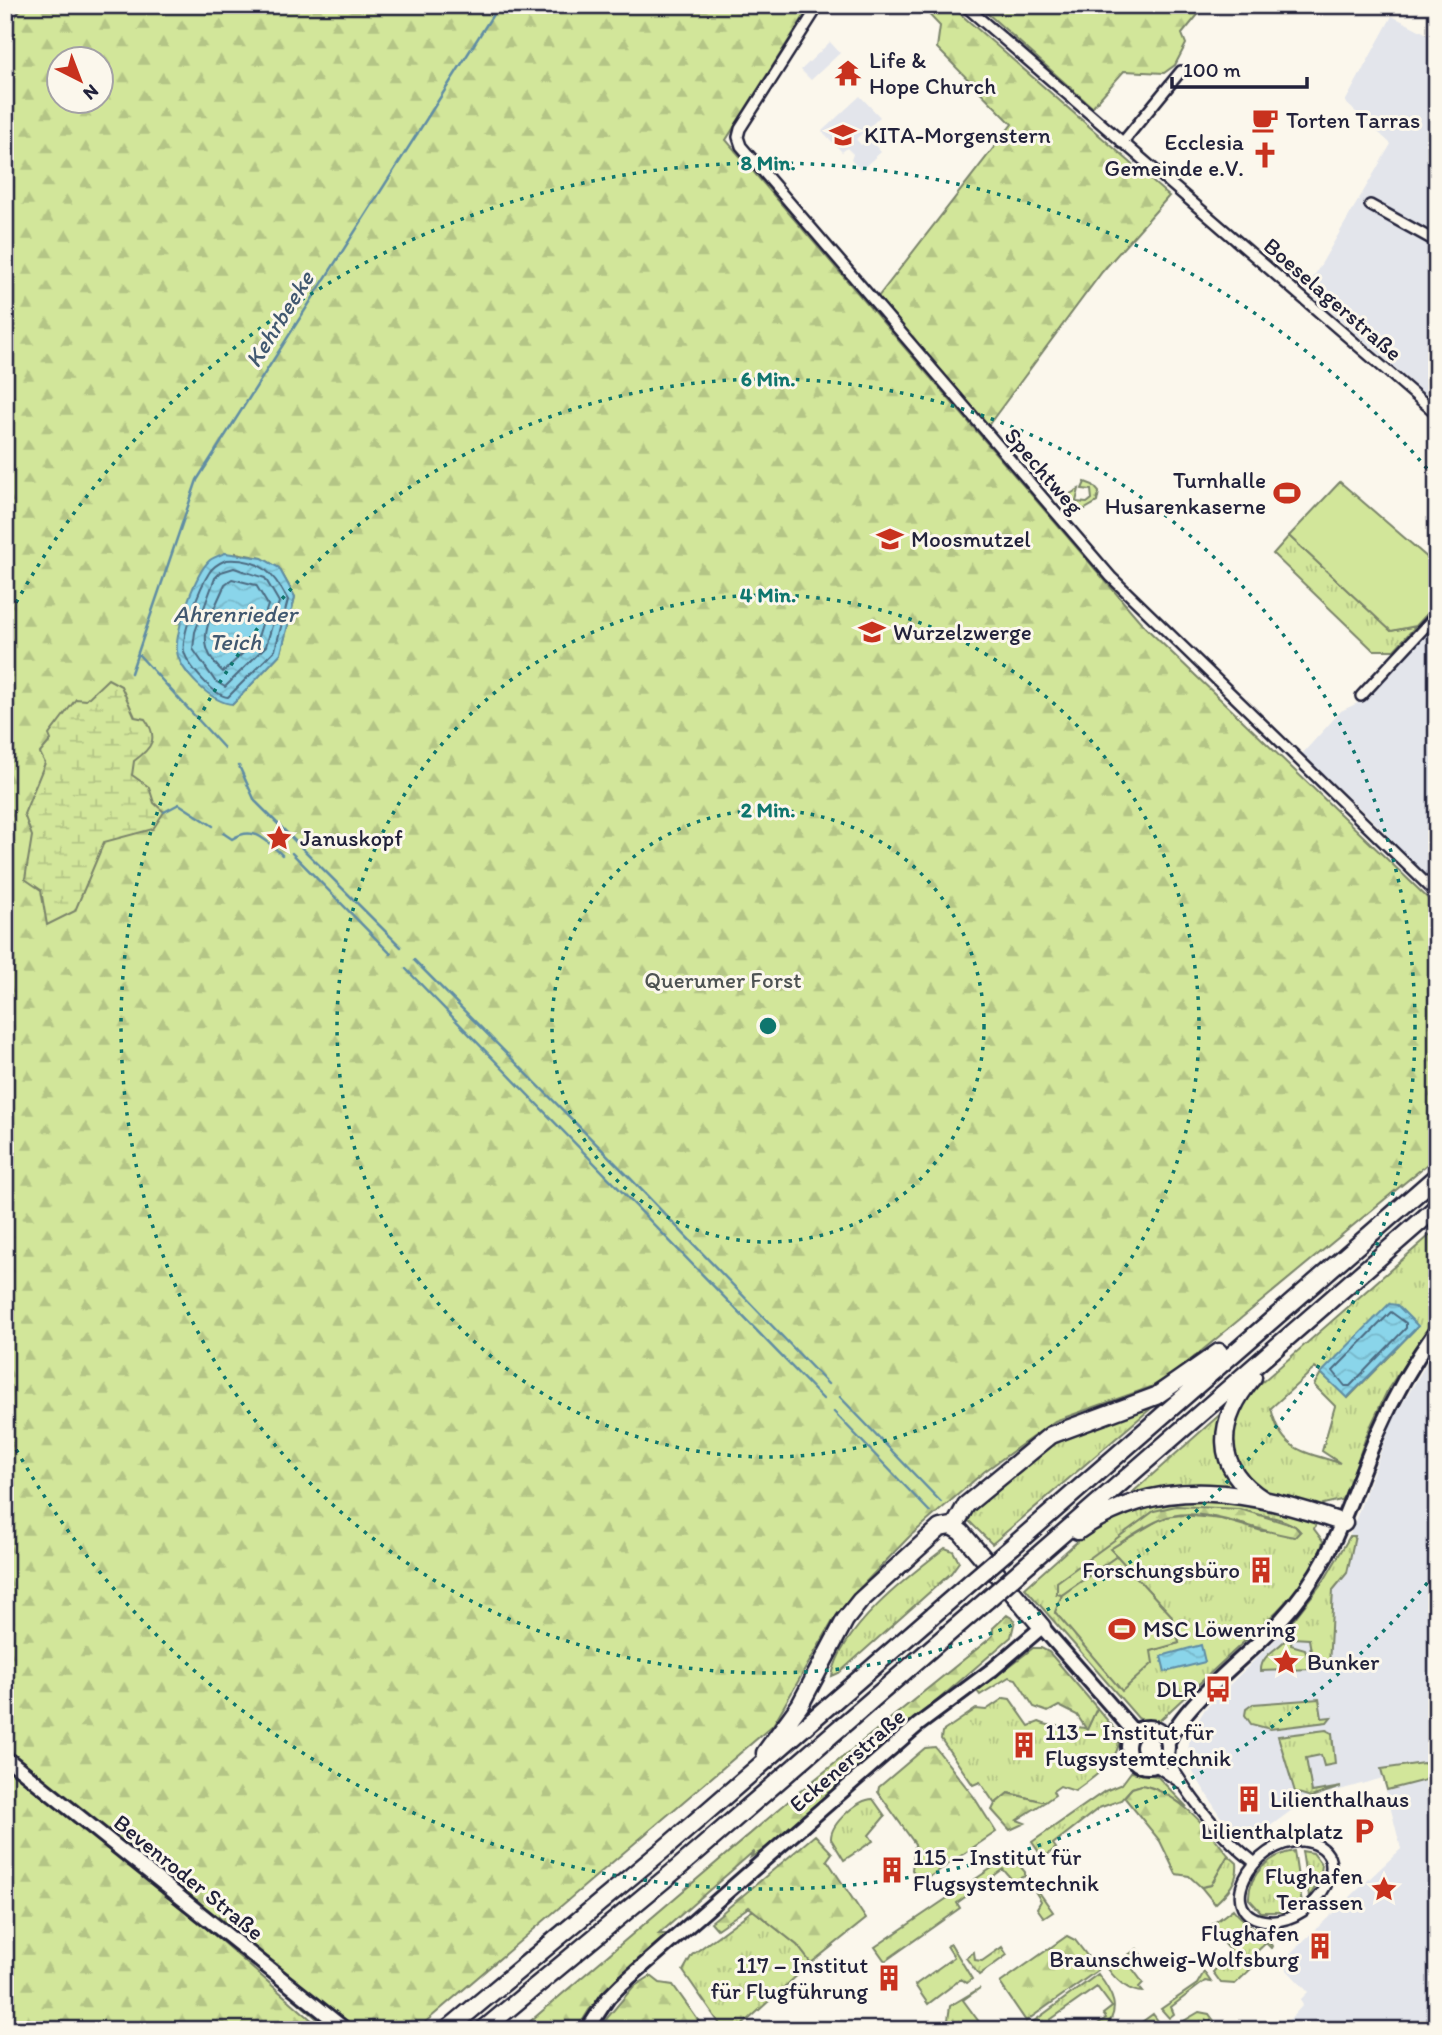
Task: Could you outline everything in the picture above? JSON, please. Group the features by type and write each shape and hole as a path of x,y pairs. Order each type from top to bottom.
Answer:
{"highway":[{"path":"446,2030 742,1782 1437,1176"},
{"path":"483,2030 678,1868 1437,1207"},
{"path":"954,1527 962,1509 1051,1435 1156,1396 1187,1377 1222,1350 1253,1336"},
{"path":"1268,1502 1253,1492 1234,1471 1227,1455 1225,1428 1238,1396 1289,1336"},
{"path":"1032,1561 1105,1514 1149,1496 1202,1492 1268,1502 1344,1523"},
{"path":"742,1782 800,1705 836,1635 853,1610 937,1530 954,1527 961,1532 1042,1627"}],"main road":[{"path":"1194,1706 1157,1729 1145,1727 1134,1732 1128,1742 1130,1758 1142,1767 1161,1761 1175,1727 1293,1606 1326,1560 1344,1523 1383,1422 1411,1368 1437,1329"},
{"path":"1042,1627 1134,1732"},
{"name":"Eckenerstraße","path":"587,2030 608,1998 621,1984 918,1725 993,1669 1042,1627"},
{"path":"1157,1729 1168,1743"},
{"name":"Bevenroder Straße","path":"5,1757 346,2030"}],"street":[{"name":"Spechtweg","path":"819,5 738,137 741,146 896,330 1111,577 1437,894"},
{"name":"Boeselagerstraße","path":"964,5 1437,414"},
{"path":"1122,143 1181,71"},
{"path":"1370,205 1437,242"},
{"path":"1361,696 1437,614"},
{"path":"1161,1761 1233,1844 1254,1862"},
{"path":"1310,1842 1325,1851 1331,1871 1323,1894 1307,1910 1291,1918 1269,1921 1250,1915 1241,1898 1241,1886 1254,1862 1277,1845 1310,1842"}],"shaded area":[{"path":"1392,16 1437,39 1437,405 1306,290 1391,144 1345,102"},
{"path":"830,42 840,53 811,80 801,70"},
{"name":"KITA-Morgenstern","path":"860,96 880,117 856,139 861,145 869,139 881,152 861,170 851,160 853,154 847,148 842,152 822,131"},
{"path":"1437,621 1437,887 1407,860 1385,832 1302,754 1341,711 1364,700"},
{"path":"1437,1346 1437,2030 1280,2030 1303,2005 1300,2000 1308,1992 1280,1963 1401,1849 1383,1778 1307,1799 1254,1838 1244,1840 1220,1816 1193,1772 1188,1752 1190,1734 1205,1709 1288,1627 1332,1569 1350,1535 1392,1421"}],"green space":[{"name":"Querumer Forst","path":"24,5 811,5 726,140 1145,627 1437,907 1437,1156 1176,1372 1151,1387 1055,1421 985,1471 909,1537 856,1592 834,1619 773,1725 416,2030 330,2030 5,1749 5,30","holes":["236,553 262,558 279,568 295,597 281,653 233,704"]},
{"path":"920,5 950,5 1169,196 1102,272 987,427 878,297 1012,124 937,48 940,26"},
{"path":"978,5 1206,5 1182,34 1186,44 1175,65 1164,73 1124,71 1092,107"},
{"path":"1085,482 1093,485 1099,492 1097,502 1085,509 1071,509 1070,494 1079,489 1076,502 1087,503 1092,499 1091,490 1082,489"},
{"path":"1340,482 1437,566 1437,603 1416,626 1391,631 1289,536"},
{"path":"1289,536 1391,631 1416,626 1394,650 1373,650 1273,554"},
{"path":"108,679 121,686 135,717 145,719 152,732 152,742 134,761 132,775 149,787 154,803 164,812 153,829 104,842 75,911 47,925 41,890 25,879 32,836 24,814 45,763 40,753 51,740 49,735 76,699 86,700"},
{"path":"1437,1229 1437,1316 1388,1389 1367,1434 1346,1494 1341,1500 1323,1504 1314,1529 1323,1541 1317,1561 1277,1611 1159,1721 1149,1724 1138,1718 1025,1588 1225,1410 1244,1398","holes":["1418,1326 1348,1398 1321,1373","1315,1368 1321,1373 1314,1385 1335,1406 1322,1451 1340,1463 1295,1447 1287,1441 1275,1422 1271,1408","1154,1511 1253,1514 1273,1517 1300,1531 1262,1531 1221,1519 1183,1515 1164,1517 1110,1549 1171,1615 1179,1643 1151,1651 1055,1613 1062,1595 1057,1594"]},
{"path":"1162,1399 992,1544 964,1516 1033,1459 1061,1440"},
{"path":"1176,1506 1240,1509 1295,1526 1300,1532 1295,1537 1210,1516 1177,1515 1149,1525 1110,1549 1117,1556 1062,1595 1057,1594 1057,1582 1154,1511"},
{"path":"1350,1536 1355,1536 1347,1573 1333,1590 1329,1666 1314,1669 1309,1639 1292,1638 1291,1645 1305,1649 1310,1669 1261,1671 1268,1655 1287,1639 1290,1634 1288,1627 1325,1579"},
{"path":"945,1548 953,1551 959,1562 951,1573 839,1673 832,1676 848,1640 862,1622 895,1589"},
{"name":"MSC Löwenring","path":"1117,1556 1171,1615 1179,1643 1151,1651 1153,1663 1122,1691 1055,1612 1062,1595"},
{"path":"1007,1615 1015,1620 1011,1637 765,1849 751,1857 754,1851 659,1934 667,1934 664,1941 604,1992 585,2016 578,2030 520,2030 798,1793 988,1640 993,1635 993,1628"},
{"path":"1033,1648 1049,1652 1097,1708 1087,1730 1077,1715 1059,1706 1048,1712 1034,1707 1016,1679 1009,1677 980,1695 977,1691"},
{"path":"1004,1698 1010,1699 1029,1726 1039,1722 1051,1726 1087,1729 1097,1708 1119,1734 1116,1753 1098,1774 1075,1791 1060,1786 1053,1791 1055,1795 1045,1802 1008,1793 995,1804 980,1782 973,1785 941,1739 942,1732 976,1709 986,1710"},
{"path":"1319,1699 1322,1718 1331,1717 1327,1722 1270,1729 1251,1724 1245,1715 1246,1709 1253,1704"},
{"path":"1326,1730 1332,1733 1335,1764 1324,1766 1321,1755 1306,1758 1312,1792 1341,1787 1311,1797 1295,1792 1278,1736"},
{"path":"935,1747 974,1797 996,1832 922,1882 912,1870 915,1844 878,1792 879,1787 925,1748"},
{"path":"5,1752 323,2030 5,2030"},
{"path":"1423,1763 1437,1769 1437,1777 1387,1790 1381,1769"},
{"path":"1131,1772 1157,1776 1187,1807 1153,1788 1142,1785 1132,1788 1121,1800 1099,1808 1053,1844 1056,1848 1043,1858 1032,1842 1105,1791 1122,1784"},
{"path":"1142,1785 1156,1789 1180,1803 1201,1822 1228,1855 1211,1885 1201,1887 1189,1876 1176,1874 1160,1841 1124,1797 1132,1788"},
{"path":"1008,1793 1045,1802 1017,1820 1025,1823 1010,1830 992,1810"},
{"path":"873,1799 885,1816 869,1835 873,1841 844,1860 831,1839 835,1826 860,1803"},
{"path":"815,1835 832,1853 827,1860 866,1919 811,1963 797,1945 749,1907 717,1929 711,1922"},
{"path":"1294,1851 1302,1904 1284,1912 1261,1912 1249,1899 1256,1874 1269,1861"},
{"path":"1302,1851 1313,1853 1322,1865 1320,1880 1309,1897"},
{"path":"1011,1855 1025,1872 1025,1876 1013,1881 1003,1869 957,1903 960,1908 885,1961 875,1947"},
{"path":"1228,1855 1237,1863 1236,1875 1228,1891 1215,1904 1201,1887 1211,1885"},
{"path":"1030,1883 1053,1912 1044,1918 1037,1908 1041,1901"},
{"path":"1233,1909 1272,1946 1271,1948 1266,1943 1251,1957 1256,1964 1235,1984 1221,1983 1213,1972 1231,1952 1209,1927"},
{"path":"753,1910 797,1945 811,1963 737,2030 724,2030 683,1971 692,1955"},
{"path":"1067,1936 1075,1940 1098,1970 1026,2021 1000,1983"},
{"path":"951,1944 972,1979 967,1983 961,1979 928,2004 915,1985 954,1957 947,1946"},
{"path":"1002,1947 1007,1955 979,1975 966,1958 974,1952 975,1960 982,1961"},
{"path":"1137,1949 1141,1955 1129,1964 1143,1983 1139,1987 1143,1992 1123,1985 1108,1969"},
{"path":"1204,1972 1211,1982 1205,1981 1171,2007 1174,2014 1169,2018 1161,2009 1197,1984"},
{"path":"1098,1974 1108,1988 1114,2009 1103,2030 1095,2026 1106,2018 1103,2014 1112,2007 1097,1987 1050,2020 1056,2030 1050,2030 1047,2025 1037,2030 1022,2030"},
{"path":"651,1976 660,1983 673,1985 705,2030 597,2030 633,1987"},
{"path":"980,1988 963,2000 985,2030 954,2030 948,2020 950,2006"},
{"path":"1199,2012 1209,2014 1217,2025 1211,2030 1181,2030 1177,2025"},
{"path":"1153,2014 1161,2025 1157,2030 1151,2024 1144,2030 1131,2030"}],"water":[{"name":"Ahrenrieder Teich","path":"225,553 262,558 279,568 295,597 281,653 233,704 216,698 198,685 184,668 177,651 183,617 192,589 210,560"},
{"path":"1389,1304 1397,1305 1418,1326 1347,1398 1321,1373"},
{"path":"1201,1645 1205,1662 1165,1672 1161,1656"}],"waterway":[{"name":"Kehrbeeke","path":"131,673 197,480 499,5"},
{"path":"139,655 224,748"},
{"path":"239,766 255,801 401,947"},
{"path":"164,812 179,804 213,826"},
{"path":"223,833 232,839 247,833 259,836 282,855"},
{"path":"292,853 391,954"},
{"path":"414,960 630,1178 828,1384"},
{"path":"406,969 823,1399"},
{"path":"840,1397 941,1502"},
{"path":"834,1412 930,1512"}],"place":[{"name":"Life & Hope Church","path":"848,73"},
{"name":"Torten Tarras","path":"1265,120"},
{"name":"KITA-Morgenstern","path":"843,135"},
{"name":"Ecclesia Gemeinde e.V.","path":"1265,155"},
{"name":"Turnhalle Husarenkaserne","path":"1287,493"},
{"name":"Moosmutzel","path":"890,539"},
{"name":"Wurzelzwerge","path":"872,632"},
{"name":"Januskopf","path":"279,838"},
{"name":"Forschungsbüro","path":"1261,1570"},
{"name":"MSC Löwenring","path":"1122,1629"},
{"name":"Bunker","path":"1286,1662"},
{"name":"DLR","path":"1218,1689"},
{"name":"113 – Institut für Flugsystemtechnik","path":"1024,1745"},
{"name":"Lilienthalhaus","path":"1249,1799"},
{"name":"Lilienthalplatz","path":"1364,1831"},
{"name":"115 – Institut für Flugsystemtechnik","path":"892,1870"},
{"name":"Flughafen Terassen","path":"1384,1889"},
{"name":"Flughafen Braunschweig-Wolfsburg","path":"1320,1946"},
{"name":"117 – Institut für Flugführung","path":"889,1978"}]}
